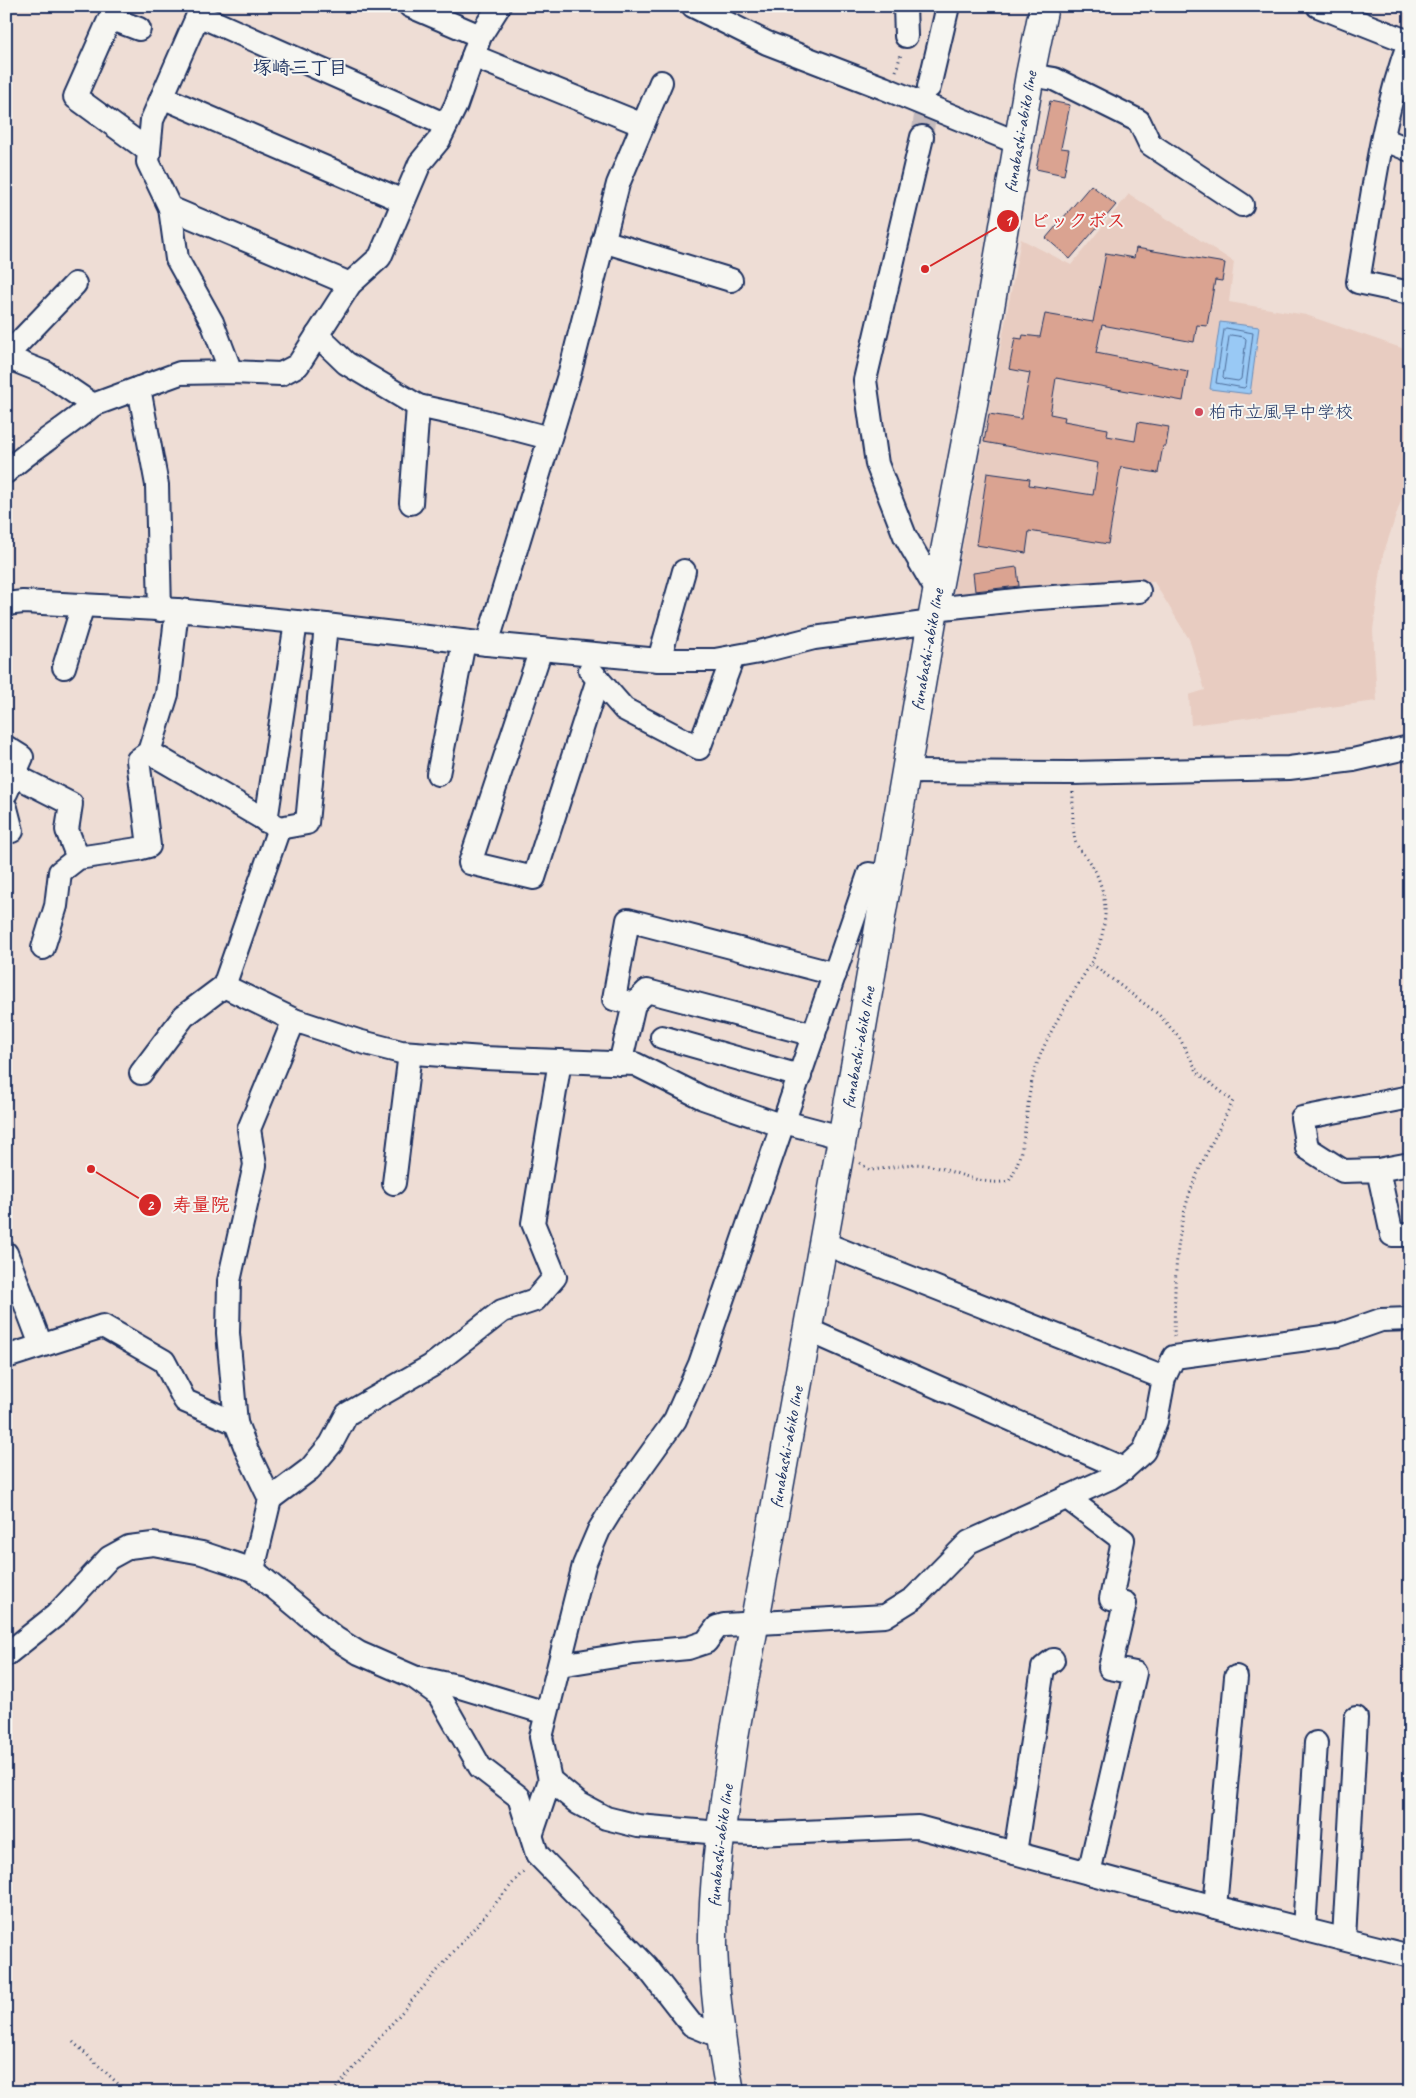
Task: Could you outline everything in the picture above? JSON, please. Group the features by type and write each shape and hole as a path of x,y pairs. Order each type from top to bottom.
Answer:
{"main road":[{"name":"funabashi-abiko line","path":"730,2092 720,2036 713,1947 720,1833 735,1731 808,1330 935,608 977,383 1030,75 1044,6"}],"street":[{"path":"410,6 476,46 643,125"},
{"path":"6,472 23,456 77,419 93,404 180,373 231,372 281,374 298,365 350,284 380,257 420,163 439,140 456,105 476,46 499,6"},
{"path":"693,6 767,44 884,88 1018,143"},
{"path":"905,6 906,36"},
{"path":"930,87 948,6"},
{"path":"1318,6 1409,41 1403,78 1383,139 1358,282 1410,293"},
{"path":"231,372 212,322 177,259 170,208 148,162 152,120 200,11 446,125"},
{"path":"139,29 110,18 75,97 149,151"},
{"path":"1030,75 1054,79 1139,121 1150,144 1242,205"},
{"path":"487,644 570,372 618,184 661,82"},
{"path":"162,97 403,201"},
{"path":"922,137 865,380 877,464 935,608"},
{"path":"1383,139 1410,150"},
{"path":"170,208 350,284"},
{"path":"603,241 731,280"},
{"path":"75,284 6,357 46,373 93,404"},
{"path":"317,335 346,363 418,406 549,438"},
{"path":"42,948 56,906 60,872 78,858 138,850 149,846 138,760 149,752 167,694 168,610 157,485 139,388"},
{"path":"412,503 418,406"},
{"path":"659,660 684,571"},
{"path":"6,604 23,602 168,610 326,625 540,650 659,660 715,660 935,608 1139,590"},
{"path":"64,667 83,605"},
{"path":"141,1073 184,1016 224,986 273,824 296,622"},
{"path":"149,752 273,824 307,822 326,625"},
{"path":"438,774 464,642"},
{"path":"540,650 470,863 534,878 598,679"},
{"path":"575,652 624,708 699,748 732,657"},
{"path":"6,747 22,757 10,784 71,804 67,830 78,858"},
{"path":"906,772 1072,773 1289,768 1353,760 1410,747"},
{"path":"6,808 12,830 6,832"},
{"path":"535,1844 550,1780 541,1737 584,1565 599,1530 617,1501 676,1420 700,1364 869,874 888,877"},
{"path":"634,1004 614,999 628,920 835,974"},
{"path":"224,986 294,1020 358,1041 410,1053 635,1064 704,1098 840,1143"},
{"path":"620,1064 634,1004 647,991 814,1034"},
{"path":"253,1570 270,1499 236,1423 228,1334 229,1281 255,1165 249,1129 294,1020"},
{"path":"662,1037 800,1076"},
{"path":"394,1183 410,1053"},
{"path":"270,1499 310,1469 331,1444 347,1414 431,1366 502,1311 535,1300 554,1277 533,1223 560,1061"},
{"path":"1410,1097 1302,1118 1307,1148 1343,1171 1378,1170 1410,1164"},
{"path":"1378,1170 1392,1235 1410,1235"},
{"path":"823,1243 1164,1378"},
{"path":"6,1253 41,1345"},
{"path":"560,1665 634,1653 688,1648 706,1642 717,1627 724,1625 884,1616 914,1598 969,1542 1124,1469 1144,1451 1156,1421 1164,1378 1174,1357 1270,1346 1338,1335 1381,1320 1410,1319"},
{"path":"6,1357 103,1326 164,1361 185,1401 236,1423"},
{"path":"808,1330 1124,1469"},
{"path":"1066,1497 1122,1540 1111,1599 1125,1603 1110,1668 1135,1673 1089,1873"},
{"path":"6,1655 56,1615 109,1558 129,1547 153,1544 202,1553 253,1570 335,1638 359,1653 414,1677 457,1686 546,1713"},
{"path":"1015,1853 1043,1668 1054,1660"},
{"path":"414,1677 439,1695 480,1767 519,1797 535,1844 646,1966 692,2025 720,2036"},
{"path":"1215,1907 1236,1677"},
{"path":"1344,1939 1356,1718"},
{"path":"1304,1929 1316,1743"},
{"path":"550,1780 578,1803 606,1818 638,1826 720,1833 806,1833 918,1827 1215,1907 1410,1956"}],"path":[{"path":"840,1143 870,1170 912,1164 925,1165 995,1184 1009,1181 1016,1170 1023,1146 1035,1068 1041,1052 1071,995 1092,964 1101,940 1105,915 1102,888 1092,864 1075,842 1072,773"},
{"path":"1092,964 1158,1014 1179,1037 1198,1073 1233,1101 1192,1188 1185,1211 1175,1272 1174,1357"},
{"path":"333,2092 535,1844"},
{"path":"73,2042 127,2092"}],"shaded area":[{"name":"柏市立風早中学校","path":"1129,194 1234,262 1229,302 1306,315 1410,351 1410,473 1383,555 1373,630 1377,701 1191,725 1189,695 1205,690 1189,639 1154,582 953,597 1021,239 1071,265"}],"water":[{"path":"1220,322 1259,327 1250,394 1210,389"}],"building":[{"path":"1050,101 1070,105 1061,148 1069,149 1064,175 1036,169"},
{"path":"1091,185 1116,205 1070,259 1046,238"},
{"path":"1136,248 1225,263 1222,281 1215,280 1207,326 1197,325 1194,342 1102,325 1096,353 1188,371 1183,401 1056,378 1050,414 1065,417 1064,421 1108,429 1107,436 1135,441 1138,422 1169,427 1166,446 1163,446 1158,473 1121,467 1108,544 1029,531 1026,553 976,545 987,473 1030,479 1029,485 1093,495 1098,463 984,442 989,414 1021,419 1030,373 1009,369 1015,338 1022,339 1023,335 1040,337 1045,314 1093,322 1106,253 1134,258"},
{"path":"1017,567 1019,586 975,591 973,573"}],"tunnel":[{"path":"922,137 929,87"}],"place":[{"name":"ビックボス","path":"925,269"},
{"name":"柏市立風早中学校","path":"1199,412"},
{"name":"寿量院","path":"91,1169"}],"district":[{"name":"塚崎三丁目","path":"300,67"}]}
